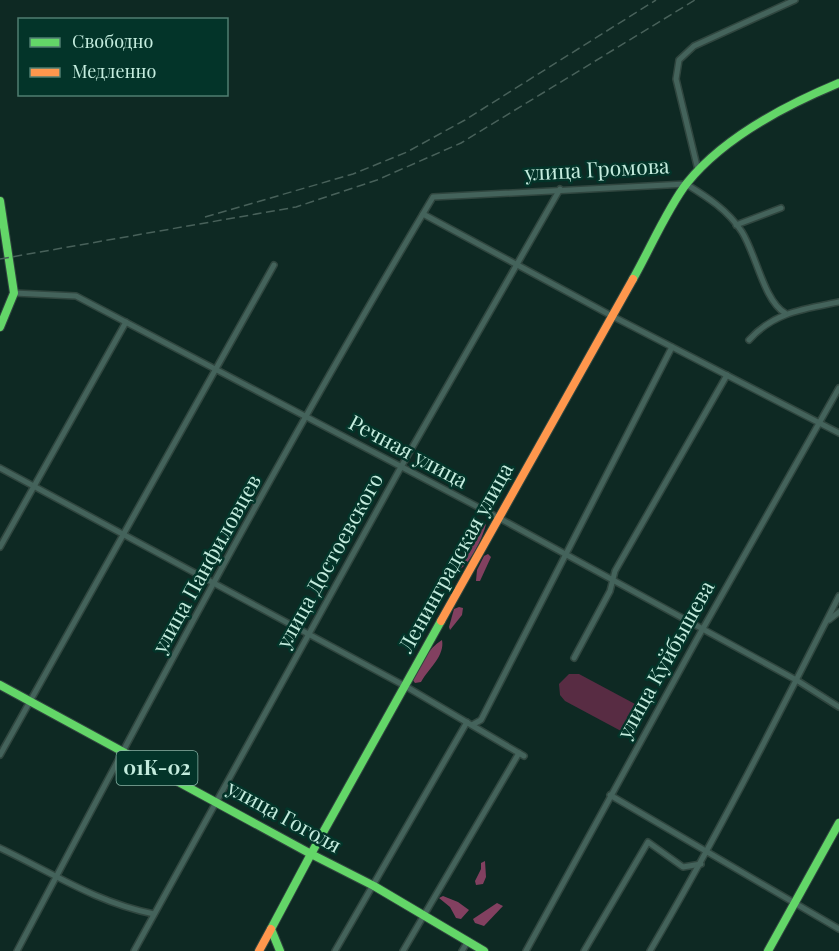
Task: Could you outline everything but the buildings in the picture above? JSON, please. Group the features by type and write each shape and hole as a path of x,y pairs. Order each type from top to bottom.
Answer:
{"street":[{"path":"698,170 676,79 679,60 694,45 795,0"},
{"name":"улица Громова","path":"433,197 686,184 698,170 773,117 839,83"},
{"path":"686,184 719,205 736,225 756,259 771,300 776,308 784,313"},
{"name":"Ленинградская улица","path":"259,951 686,184"},
{"name":"улица Достоевского","path":"134,951 401,467 560,189"},
{"name":"улица Панфиловцев","path":"17,951 123,749 307,417 433,197"},
{"path":"0,201 14,293 0,327"},
{"path":"736,225 781,208"},
{"path":"423,214 612,316 839,433"},
{"path":"0,755 274,265"},
{"name":"Речная улица","path":"14,293 76,296 499,518 798,681 839,707"},
{"path":"749,340 759,328 784,313 839,302"},
{"path":"0,547 126,322"},
{"path":"335,951 469,724 481,720 672,347"},
{"path":"574,658 614,581 615,571 727,375"},
{"name":"улица Куйбышева","path":"526,951 702,629 839,388"},
{"path":"0,468 405,686 521,755 403,951"},
{"path":"650,951 700,864 798,681 839,596"},
{"path":"827,621 839,612"},
{"name":"улица Гоголя","path":"0,685 123,749 311,854 374,886 484,951"},
{"path":"610,795 839,929"},
{"path":"768,951 839,823"},
{"path":"584,951 648,842 683,867 700,864"},
{"path":"0,848 56,877 130,909 154,914"},
{"path":"271,928 280,951"},
{"path":"462,951 468,941"}],"shaded area":[{"path":"486,524 475,551 466,564 457,571 472,538"},
{"path":"488,554 491,557 480,581 476,581 477,570 484,556"},
{"path":"463,608 462,615 450,630 454,609"},
{"path":"442,640 441,651 436,662 421,682 415,683 412,679 425,657"},
{"path":"569,674 579,674 635,704 641,713 637,727 628,732 621,731 565,701 560,695 559,684"},
{"path":"485,861 486,877 483,884 476,885 475,881 481,869 481,863"},
{"path":"443,896 458,902 469,910 461,919 456,918 450,907 439,898"},
{"path":"497,903 503,906 484,926 475,923 473,919"}],"railway":[{"path":"205,217 353,174 407,152 465,120 656,0"},
{"path":"0,259 296,207 377,180 461,143 695,0"}],"traffic: fast":[{"path":"633,279 673,204 702,166 737,137 757,124 798,101 839,83"},
{"path":"0,201 14,293 0,327"},
{"path":"441,621 311,854 374,886 484,951"},
{"path":"0,685 311,854 271,929 280,951"},
{"path":"768,951 839,823"}],"traffic: slow":[{"path":"441,621 633,279"},
{"path":"259,951 271,929"}]}
